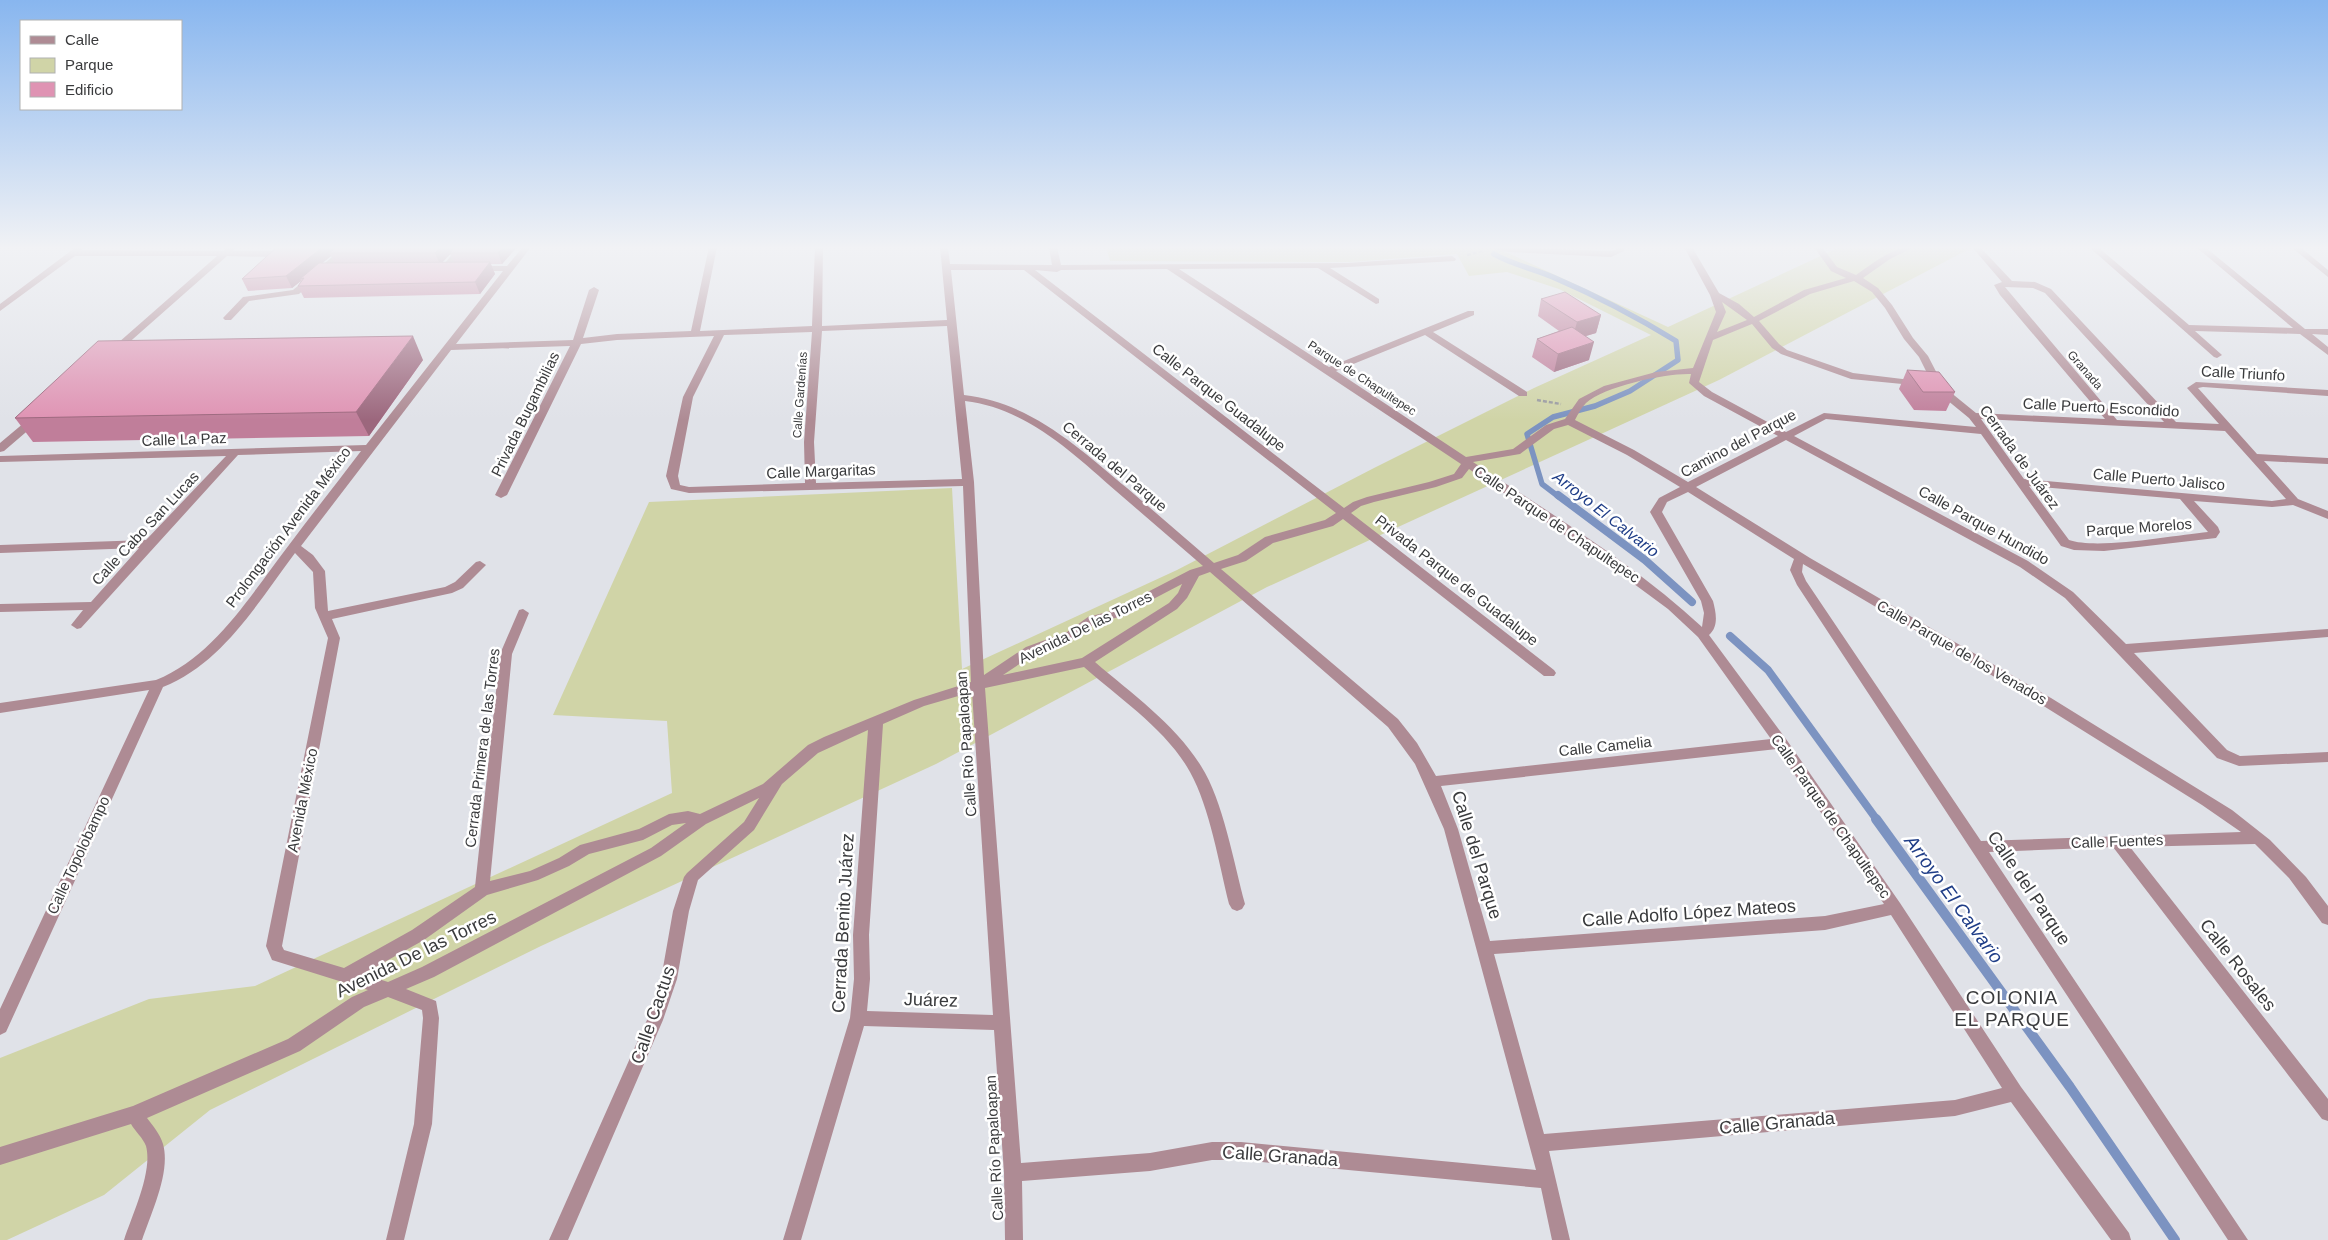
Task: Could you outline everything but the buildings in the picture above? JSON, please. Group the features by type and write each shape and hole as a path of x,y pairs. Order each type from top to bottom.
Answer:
{"street":[{"path":"105,358 166,305"},
{"path":"228,318 240,305"},
{"name":"Prolongación Avenida México","path":"0,708 158,684 178,676 203,657 233,627 369,448 483,305"},
{"name":"Privada Bugambilias","path":"501,495 577,342 589,305"},
{"path":"695,334 701,305"},
{"name":"Calle Gardenías","path":"811,486 809,442 818,305"},
{"name":"Calle Río Papaloapan","path":"950,305 961,398 968,482 978,685 1013,1173 1014,1240"},
{"name":"Calle Parque Guadalupe","path":"1075,305 1344,513"},
{"name":"Parque de Chapultepec","path":"1228,305 1466,462"},
{"path":"1466,462 1476,457 1516,452 1550,427 1570,421 1578,406 1587,398 1640,379 1677,372 1697,371 1721,312 1718,305"},
{"path":"1733,305 1753,321 1779,349 1841,373 1865,379 1938,386"},
{"path":"1709,338 1753,321 1783,305"},
{"name":"Cerrada de Juárez","path":"1886,305 1909,339 1924,356 1938,386 1973,416 1982,431 2066,543"},
{"name":"Granada","path":"2013,305 2115,424"},
{"path":"2061,305 2174,426"},
{"path":"2159,305 2217,355"},
{"path":"2271,305 2328,352"},
{"path":"1328,371 1471,313"},
{"path":"450,347 577,342 617,337 952,323"},
{"path":"2185,328 2328,332"},
{"path":"1425,331 1523,394"},
{"name":"Calle Margaritas","path":"720,334 688,397 672,476 675,487 689,490 968,482"},
{"name":"Calle Parque Hundido","path":"1697,371 1694,383 1701,390 2040,574 2060,588 2123,649 2216,750 2227,758 2239,761 2328,757"},
{"name":"Calle Triunfo","path":"2294,501 2194,392 2192,386 2203,384 2328,393"},
{"name":"Cerrada del Parque","path":"961,398 974,399 1017,415 1066,442 1212,568"},
{"path":"0,449 45,410"},
{"name":"Camino del Parque","path":"1702,634 1709,628 1710,621 1707,601 1656,512 1663,500 1817,418 1831,415 1982,431"},
{"name":"Calle Puerto Escondido","path":"1973,416 2227,428"},
{"name":"Calle Parque de los Venados","path":"1570,421 1602,437 1688,487 1802,558 2065,712 2219,810 2282,859 2302,882 2328,918"},
{"name":"Calle La Paz","path":"0,459 369,448"},
{"name":"Calle Cabo San Lucas","path":"77,625 235,452"},
{"path":"2255,457 2328,461"},
{"name":"Avenida De las Torres","path":"978,685 1031,650 1071,636 1092,620 1115,614 1194,573 1242,558 1269,540 1329,523 1357,504 1450,479 1462,473 1466,462"},
{"name":"Calle Parque de Chapultepec","path":"1466,462 1646,585 1702,634 1781,743 1894,908 2015,1093 2122,1240"},
{"name":"Calle Puerto Jalisco","path":"2020,482 2272,504 2294,501"},
{"name":"Parque Morelos","path":"2066,543 2074,546 2104,547 2133,542 2207,537 2214,534 2212,527 2184,497"},
{"path":"2294,501 2328,515"},
{"name":"Privada Parque de Guadalupe","path":"1344,513 1549,673"},
{"path":"0,549 149,544"},
{"name":"Avenida México","path":"294,546 309,558 319,571 321,608 334,638 274,946 278,955 385,988 430,1006 422,1124 395,1240"},
{"name":"Calle del Parque","path":"1802,558 1796,564 1795,572 1801,582 2239,1240"},
{"path":"324,616 448,590 459,585 480,565"},
{"name":"Calle del Parque","path":"1212,568 1393,723 1408,739 1432,782 1450,829 1485,948 1548,1180 1561,1240"},
{"name":"Avenida De las Torres","path":"0,1156 135,1114 294,1045 358,1002 385,988 428,972 632,866 656,852 701,820 759,793 778,781 813,750 876,720 919,702 978,685 1086,662 1173,606 1183,595 1194,573"},
{"path":"0,608 93,606"},
{"name":"Cerrada Primera de las Torres","path":"482,890 506,654 523,612"},
{"path":"2123,649 2328,633"},
{"path":"1086,662 1170,734 1196,769 1210,802 1237,904"},
{"name":"Calle Topolobampo","path":"0,1026 158,684"},
{"name":"Cerrada Benito Juárez","path":"792,1240 858,1018 862,980 861,935 876,720"},
{"name":"Calle Camelia","path":"1432,782 1781,743"},
{"name":"Calle Cactus","path":"558,1240 655,1020 669,979 681,911 692,876 750,826 778,781"},
{"name":"Avenida De las Torres","path":"344,976 432,926 482,890 533,876 564,862 585,849 643,834 669,820 688,816 701,820"},
{"name":"Calle Fuentes","path":"1977,847 2257,838"},
{"name":"Calle Rosales","path":"2117,841 2328,1113"},
{"name":"Calle Adolfo López Mateos","path":"1485,948 1825,923 1894,908"},
{"name":"Juárez","path":"858,1018 1003,1023"},
{"name":"Calle Granada","path":"1537,1143 1955,1108 2015,1093"},
{"path":"133,1240 156,1164 154,1142 140,1126 135,1114"},
{"name":"Calle Granada","path":"1013,1173 1150,1162 1212,1151 1241,1151 1548,1180"}],"path":[{"path":"1523,394 1545,403 1578,406"}],"green space":[{"path":"1591,305 1620,305 1668,327 1716,305 1862,305 1719,380 1267,587 936,764 541,946 210,1110 104,1195 7,1240 0,1240 0,1058 149,999 255,986 672,793 667,721 553,715 649,502 952,488 962,669 1177,570 1534,388 1651,335"}],"waterway":[{"name":"Arroyo El Calvario","path":"1559,497 1542,484 1527,434 1553,417 1595,406 1630,391 1678,360 1676,341 1612,305"},
{"name":"Arroyo El Calvario","path":"1558,495 1645,560 1692,602"},
{"name":"Arroyo El Calvario","path":"1730,636 1768,670 1877,820"},
{"name":"Arroyo El Calvario","path":"1876,819 2070,1087 2175,1240"}],"district":[{"name":"COLONIA EL PARQUE","path":"2012,1008"}]}
